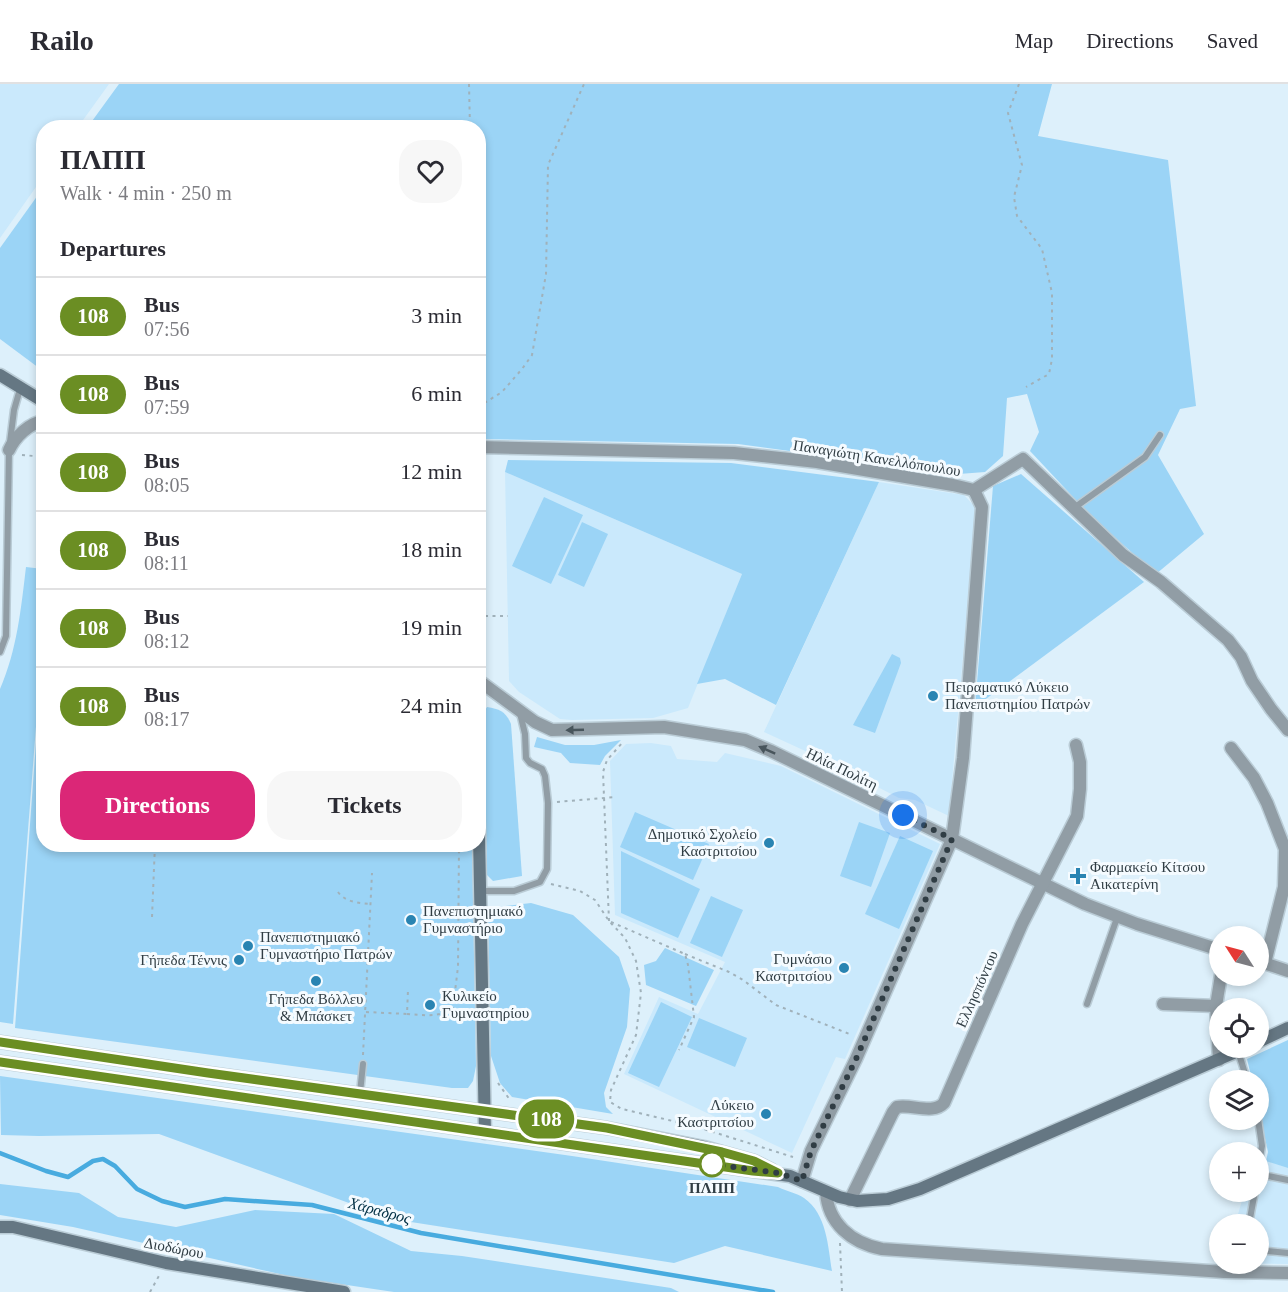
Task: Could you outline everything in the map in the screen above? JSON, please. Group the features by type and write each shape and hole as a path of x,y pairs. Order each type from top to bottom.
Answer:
{"main road":[{"path":"0,375 20,389"},
{"path":"0,380 36,398"},
{"path":"479,852 485,1133"},
{"path":"1269,1037 1288,1028"},
{"path":"0,1042 607,1128 682,1142 754,1161 778,1173 850,1200 874,1201 909,1193 1223,1058"},
{"path":"0,1062 778,1173"},
{"name":"Διοδώρου","path":"0,1227 13,1227 166,1263 344,1292"}],"street":[{"path":"14,452 12,444 36,424"},
{"name":"Παναγιώτη Κανελλόπουλου","path":"486,447 734,453 817,462 974,490 1023,459 1123,555 1161,582 1228,640 1241,657 1252,681 1288,730"},
{"path":"802,1181 811,1151 852,1067 952,839 963,758 982,507 974,490"},
{"name":"Ηλία Πολίτη","path":"486,686 535,722 557,731 664,726 745,740 1085,904 1117,918 1209,947"},
{"name":"Ελλησπόντου","path":"850,1200 892,1112 897,1107 933,1109 944,1102 1042,883 1067,838 1078,811 1080,762 1076,745"},
{"path":"1231,748 1254,778 1267,803 1285,849 1284,887 1269,938"},
{"path":"1269,964 1288,971"},
{"path":"1163,1004 1209,1006"},
{"path":"826,1192 831,1215 839,1226 870,1246 882,1249 1224,1272 1288,1273"}],"lane":[{"path":"0,652 6,636 14,410 20,389"},
{"path":"1074,508 1145,457 1160,435"},
{"path":"480,891 514,891 540,882 547,870 548,803 545,776 542,769 530,763 526,758 525,734 520,710"},
{"path":"1087,1004 1117,918"},
{"path":"360,1093 363,1064"},
{"path":"1269,1175 1288,1179"},
{"path":"1269,1251 1288,1253"}],"path":[{"path":"469,84 470,120"},
{"path":"486,402 502,392 532,355 546,274 548,165 584,84"},
{"path":"1019,84 1008,113 1022,165 1014,197 1017,216 1042,249 1052,293 1052,359 1049,374 1026,387"},
{"path":"14,452 36,455"},
{"path":"486,616 508,616"},
{"path":"609,921 603,772 607,760 627,739"},
{"path":"548,803 615,797"},
{"path":"152,917 155,852"},
{"path":"366,1012 432,1016 446,1013 453,1008 458,967 459,852"},
{"path":"363,1064 372,873"},
{"path":"540,882 580,891 595,900 609,921 625,938 636,962 640,993 636,1035 611,1090 610,1102 622,1109 694,1126 793,1157"},
{"path":"338,892 342,897 355,902 370,904"},
{"path":"609,921 736,976 776,1005 855,1037"},
{"path":"679,1050 694,1017 685,954"},
{"path":"355,961 368,961"},
{"path":"407,1014 408,990"},
{"path":"839,1239 842,1292"},
{"path":"150,1292 166,1263"}],"shaded area":[{"path":"0,84 109,84 83,120 36,120 36,187 0,238"},
{"path":"119,84 1052,84 1038,136 1168,160 1196,406 1180,409 1158,455 1204,534 1156,574 1091,516 1030,451 1039,432 1027,394 1007,398 1003,456 985,472 959,474 738,444 486,439 486,120 93,120"},
{"path":"36,198 36,366 0,339 0,248"},
{"path":"508,460 731,463 879,482 776,705 725,679 697,684 742,574 505,472"},
{"path":"505,472 742,574 688,708 653,718 560,719 519,692 509,681"},
{"path":"1021,474 1144,582 975,707 993,486"},
{"path":"879,482 964,495 976,508 949,816 915,800 899,798 764,732"},
{"path":"544,497 583,515 551,584 512,566"},
{"path":"582,522 608,534 584,587 558,575"},
{"path":"26,567 36,568 36,726 13,1024 0,1022 0,689 11,659"},
{"path":"892,654 900,658 901,663 875,733 853,725"},
{"path":"487,707 502,712 511,724 522,876 493,881 487,875"},
{"path":"537,737 565,745 594,745 621,740 605,756 600,765 570,763 561,753 534,747"},
{"name":"Πανεπιστημιακό Γυμναστήριο Πατρών","path":"36,743 36,852 472,852 476,1066 473,1081 468,1088 452,1088 15,1028"},
{"path":"651,743 671,746 677,759 717,762 725,753 781,766 940,844 845,1059 836,1057 792,1153 624,1074 659,997 698,1014 725,962 615,915 610,761 626,744"},
{"path":"635,812 709,844 693,880 620,847"},
{"path":"859,822 890,833 871,887 840,876"},
{"path":"900,836 933,851 899,929 865,914"},
{"path":"621,851 700,889 678,938 621,913"},
{"path":"711,896 743,910 722,957 690,943"},
{"path":"531,903 573,915 619,957 630,989 627,1027 604,1093 606,1107 613,1114 512,1097 500,1083 491,1056 488,908"},
{"path":"665,948 714,970 696,1006 646,985 644,965 656,961"},
{"path":"661,1002 692,1017 659,1087 628,1073"},
{"path":"699,1018 747,1038 735,1067 687,1047"},
{"path":"1288,1040 1288,1168 1269,1162 1269,1142 1266,1142 1263,1130 1269,1130 1269,1070 1250,1070 1247,1059 1269,1058 1269,1049"},
{"path":"0,1076 778,1187 804,1198 818,1213 825,1231 832,1271 725,1246 674,1263 411,1222 371,1211 159,1134 1,1135"},
{"path":"1269,1161 1288,1168 1288,1264 1269,1264 1269,1214 1238,1214 1242,1202 1269,1202"},
{"path":"0,1184 79,1193 118,1217 176,1227 255,1210 334,1214 411,1251 462,1256 671,1288 679,1292 394,1292 293,1277 73,1227 0,1215"}],"waterway":[{"name":"Χάραδρος","path":"0,1153 68,1177 93,1161 103,1159 115,1166 137,1189 162,1201 185,1207 225,1199 312,1205 421,1233 773,1292"}],"bus line":[{"name":"108","path":"0,1042 607,1128 722,1152 754,1161 778,1173 0,1062"}],"place":[{"name":"Πειραματικό Λύκειο Πανεπιστημίου Πατρών","path":"933,696"},
{"name":"Δημοτικό Σχολείο Καστριτσίου","path":"769,843"},
{"name":"Φαρμακείο Κίτσου Αικατερίνη","path":"1078,876"},
{"name":"Πανεπιστημιακό Γυμναστήριο","path":"411,920"},
{"name":"Πανεπιστημιακό Γυμναστήριο Πατρών","path":"248,946"},
{"name":"Γήπεδα Τέννις","path":"239,960"},
{"name":"Γυμνάσιο Καστριτσίου","path":"844,968"},
{"name":"Γήπεδα Βόλλευ & Μπάσκετ","path":"316,981"},
{"name":"Κυλικείο Γυμναστηρίου","path":"430,1005"},
{"name":"Λύκειο Καστριτσίου","path":"766,1114"},
{"name":"ΠΛΠΠ","path":"712,1164"}],"route":[{"path":"712,1164 778,1173 802,1181 811,1151 856,1059 952,839 903,815"}]}
